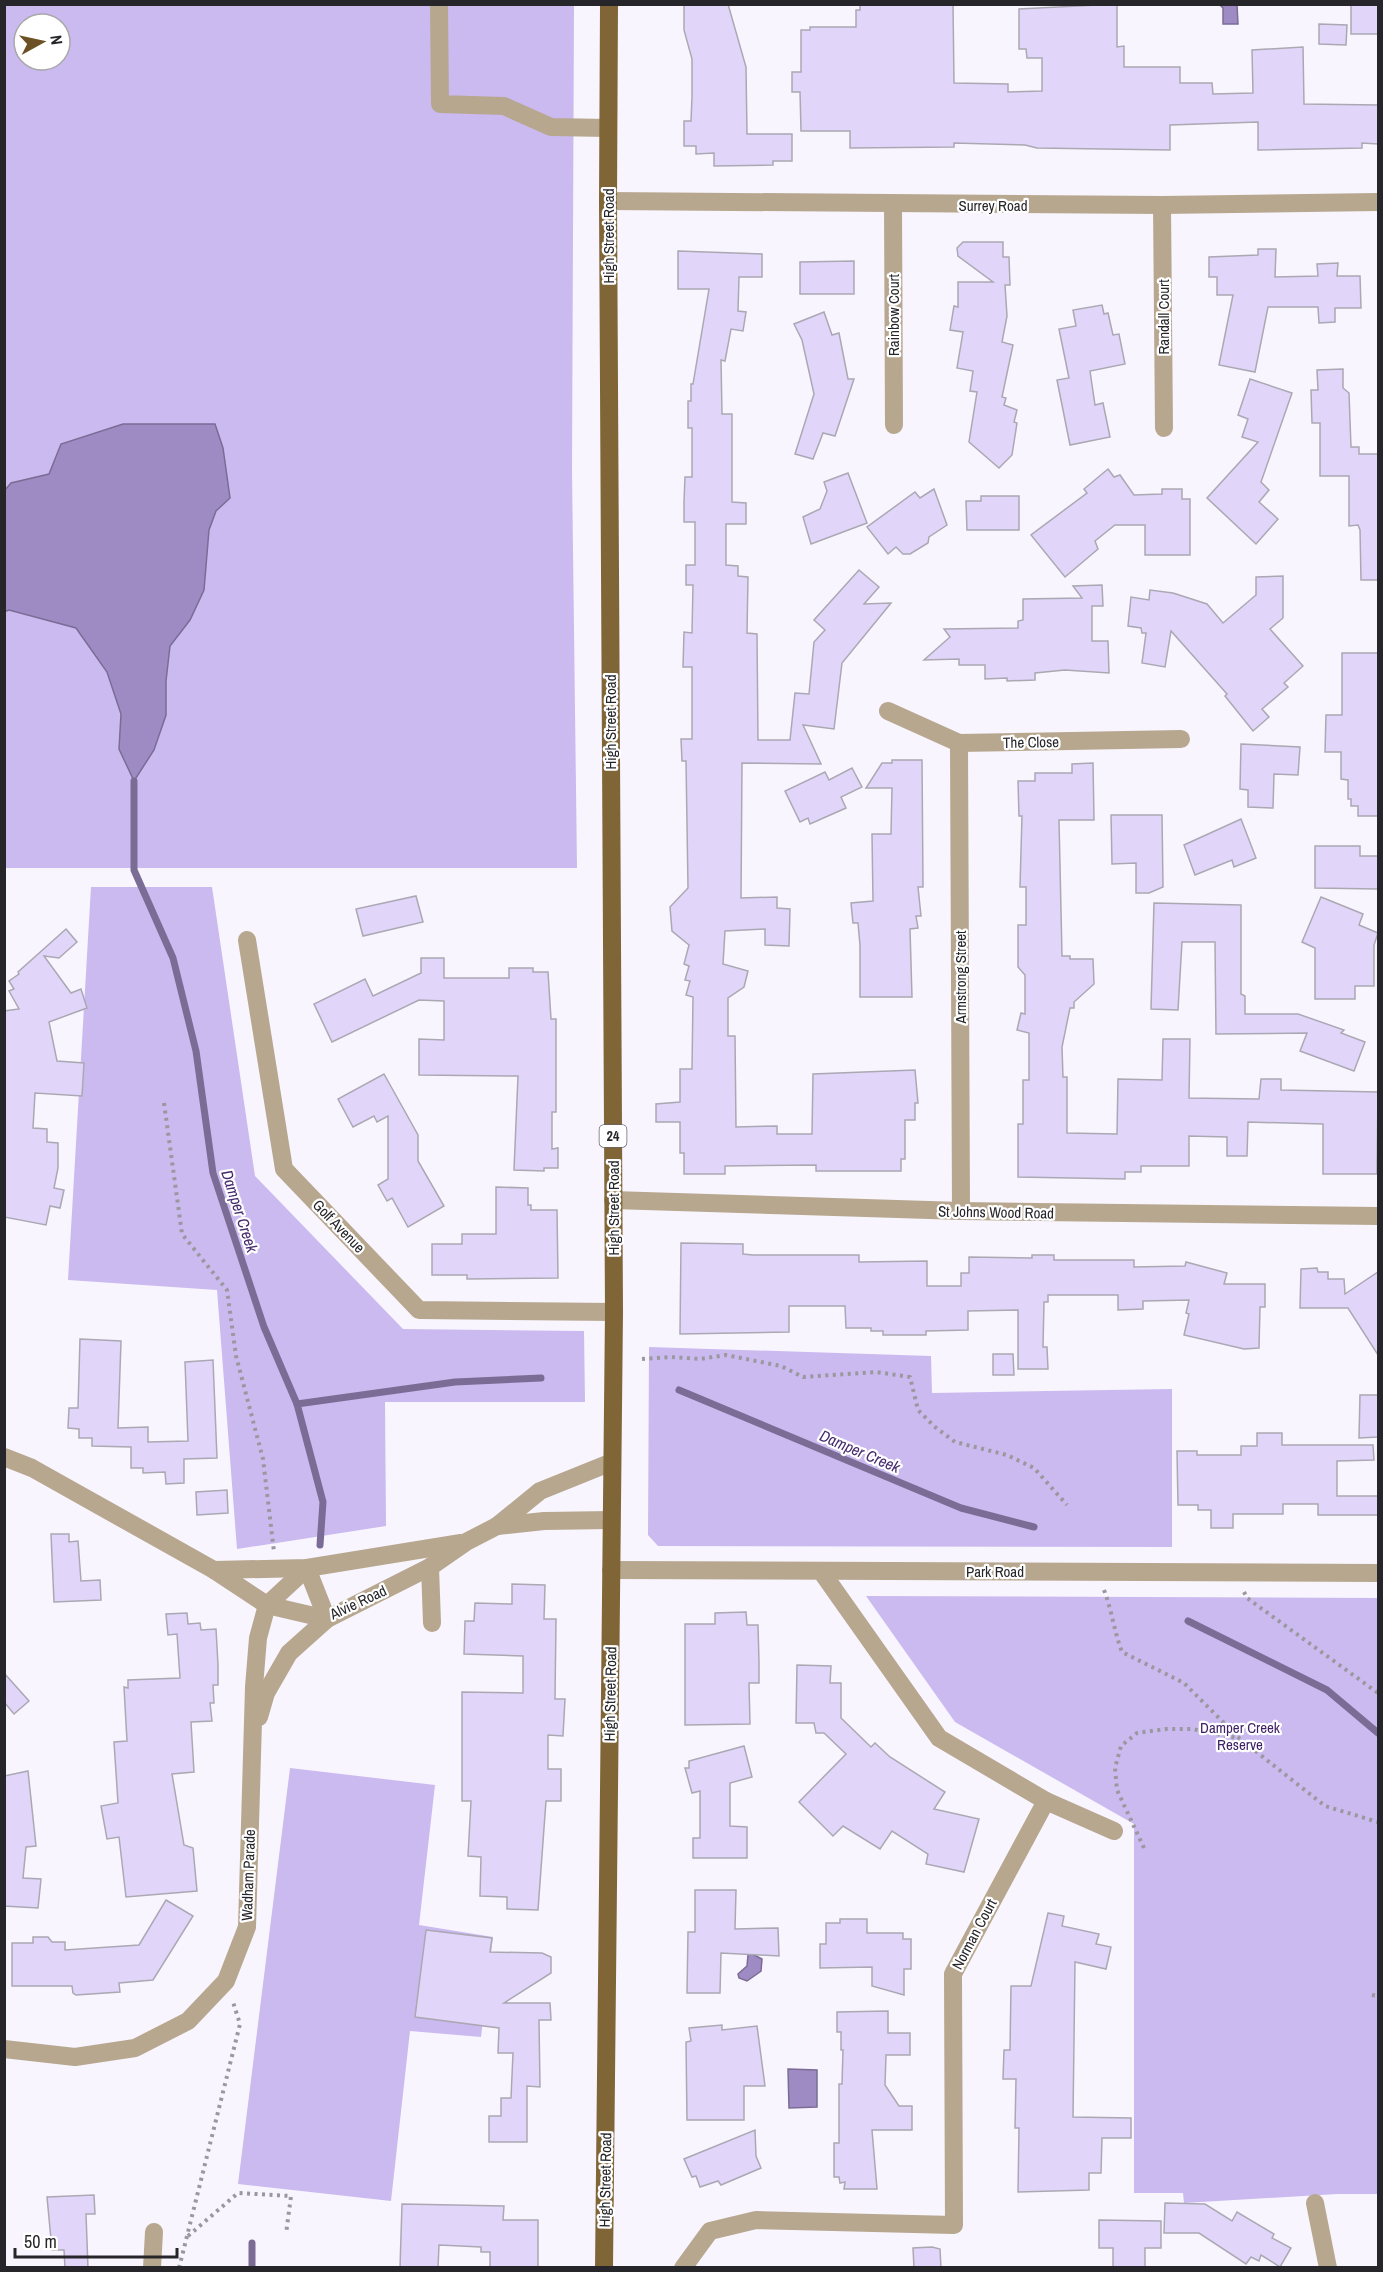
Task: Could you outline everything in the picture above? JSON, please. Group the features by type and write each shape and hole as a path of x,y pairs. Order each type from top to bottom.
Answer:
{"main road":[{"name":"High Street Road","path":"604,2268 614,1312 609,4"}],"street":[{"path":"439,4 440,104 504,106 551,127 608,128"},
{"name":"Surrey Road","path":"608,201 1162,206 1378,202"},
{"name":"Rainbow Court","path":"893,205 894,425"},
{"name":"Randall Court","path":"1162,206 1164,428"},
{"name":"The Close","path":"888,711 959,743 1181,739"},
{"name":"Armstrong Street","path":"959,743 961,1212"},
{"name":"Golf Avenue","path":"247,940 284,1169 418,1310 614,1312"},
{"name":"St Johns Wood Road","path":"613,1200 961,1212 1378,1216"},
{"name":"Alvie Road","path":"4,1457 32,1468 213,1570 267,1605 327,1618 430,1567 466,1542 497,1526 540,1491 612,1462"},
{"name":"Alvie Road","path":"497,1526 544,1521 611,1520"},
{"name":"Alvie Road","path":"213,1570 274,1571 307,1568 466,1542"},
{"path":"430,1567 432,1623"},
{"path":"267,1605 307,1568 327,1618"},
{"name":"Park Road","path":"611,1570 1378,1573"},
{"path":"821,1571 939,1738 1046,1801 1114,1831"},
{"name":"Wadham Parade","path":"4,2049 75,2057 135,2048 188,2021 226,1981 247,1927 258,1638 267,1605"},
{"name":"Wadham Parade","path":"253,1736 266,1693 289,1653 327,1618"},
{"name":"Norman Court","path":"683,2268 710,2230 756,2220 954,2225 953,1974 1046,1801"},
{"path":"1315,2203 1328,2268"},
{"path":"152,2268 154,2232"}],"path":[{"path":"164,1103 182,1234 227,1290 236,1356 263,1459 274,1551 274,1571"},
{"path":"642,1359 669,1357 700,1359 726,1354 781,1366 803,1377 876,1372 910,1377 918,1410 935,1427 955,1442 1006,1455 1034,1467 1067,1505"},
{"path":"1096,1572 1113,1613 1116,1636 1122,1652 1184,1683 1239,1738 1325,1806 1378,1822"},
{"path":"1234,1573 1247,1598 1378,1693"},
{"path":"1144,1848 1117,1790 1115,1768 1121,1746 1137,1733 1166,1730 1192,1729 1239,1738"},
{"path":"179,2268 240,2024 226,1981"},
{"path":"1372,1995 1378,1996"},
{"path":"187,2237 238,2193 291,2196 286,2234"}],"green space":[{"path":"4,5 574,5 572,470 577,868 5,868"},
{"path":"91,887 212,887 255,1176 403,1329 584,1331 585,1402 385,1402 386,1526 237,1549 217,1290 68,1280"},
{"path":"649,1347 931,1356 932,1393 1172,1389 1172,1547 658,1546 648,1535"},
{"name":"Damper Creek Reserve","path":"866,1596 1378,1598 1378,2194 1337,2194 1184,2203 1183,2193 1134,2193 1134,1824 955,1722"},
{"path":"290,1768 435,1785 419,1925 493,1937 481,2037 410,2031 391,2201 238,2184"}],"shaded area":[{"path":"1220,5 1237,5 1238,24 1223,24 1223,8"},
{"path":"123,424 215,424 223,448 230,498 216,511 209,530 204,590 190,620 170,646 166,681 166,715 154,750 134,781 119,749 121,714 107,672 76,628 9,610 4,612 5,490 11,483 49,474 61,444"},
{"path":"752,1954 762,1959 761,1971 747,1981 739,1978 738,1974 747,1966 748,1955"},
{"path":"788,2069 817,2070 817,2107 789,2108"}],"building":[{"path":"684,4 728,4 746,67 747,134 792,134 792,161 773,161 773,165 714,166 714,153 696,154 696,146 684,146 684,121 691,121 692,59 684,30"},
{"path":"860,4 953,4 954,83 1008,84 1008,92 1042,91 1042,58 1027,58 1026,49 1019,49 1019,9 1117,4 1117,47 1124,46 1124,67 1180,67 1180,83 1212,83 1213,94 1253,93 1252,50 1303,47 1304,104 1378,105 1378,144 1362,143 1362,148 1258,150 1258,122 1170,125 1170,150 1037,148 1025,145 954,143 954,147 850,148 850,131 801,131 800,92 792,92 792,72 801,72 801,30 810,30 810,27 856,27 856,10 860,10"},
{"path":"1351,4 1378,4 1378,34 1351,34"},
{"path":"1319,24 1347,25 1346,45 1319,44"},
{"path":"963,242 1003,242 1003,257 1009,257 1010,285 1005,285 1007,316 1002,342 1013,345 1002,397 1006,398 1004,405 1017,410 1014,422 1017,423 1012,455 999,468 969,442 977,392 970,391 973,371 957,368 963,332 950,330 954,306 958,307 958,282 993,282 958,256 957,248"},
{"path":"1258,249 1276,249 1275,277 1318,276 1317,264 1338,263 1337,276 1360,276 1361,308 1335,308 1335,322 1319,323 1318,307 1268,307 1255,372 1219,365 1233,295 1217,295 1217,277 1209,277 1209,257 1258,255"},
{"path":"678,251 762,254 762,277 739,277 738,311 746,312 743,331 731,329 725,361 721,360 722,414 732,414 732,502 746,503 746,524 726,524 726,565 738,566 738,576 748,577 747,633 757,634 758,740 790,740 795,693 809,694 814,642 825,630 814,620 859,570 879,587 864,604 891,603 842,663 834,729 803,725 821,764 742,763 741,898 777,897 777,908 790,909 789,946 765,945 765,929 725,931 723,964 748,971 744,987 728,998 728,1036 735,1036 736,1127 777,1126 777,1134 812,1134 813,1074 915,1070 918,1103 915,1103 915,1120 905,1120 905,1159 901,1159 901,1171 816,1171 816,1165 725,1166 725,1174 684,1174 684,1153 680,1153 680,1122 656,1122 656,1104 680,1102 680,1069 692,1069 693,997 686,995 690,981 685,980 689,966 684,964 689,945 672,931 670,907 688,888 686,761 682,761 681,739 692,739 692,667 683,667 684,632 692,633 693,585 686,585 686,565 695,565 695,522 684,522 684,502 685,477 692,477 692,428 688,428 688,401 691,401 691,384 693,384 709,289 678,289"},
{"path":"854,261 854,294 800,294 800,262"},
{"path":"1102,305 1104,314 1108,313 1113,335 1119,334 1125,364 1090,371 1095,405 1103,403 1110,437 1070,445 1057,380 1069,378 1059,329 1076,326 1073,310"},
{"path":"824,312 832,335 839,333 848,379 854,379 835,436 823,433 813,459 795,454 814,394 802,340 794,324"},
{"path":"1343,369 1343,388 1349,393 1351,447 1359,447 1359,454 1378,454 1378,580 1361,580 1360,530 1358,525 1349,526 1349,476 1320,476 1320,423 1312,423 1311,390 1318,390 1317,370"},
{"path":"1250,379 1292,393 1261,482 1269,490 1259,502 1278,519 1256,544 1207,498 1258,442 1242,437 1248,419 1238,415"},
{"path":"1108,469 1114,477 1120,475 1134,495 1162,494 1162,489 1182,489 1182,499 1190,499 1190,555 1145,555 1145,525 1115,525 1095,541 1098,549 1065,577 1031,535 1087,493 1084,489"},
{"path":"848,473 867,523 811,544 803,517 820,509 827,491 824,482"},
{"path":"934,489 947,525 929,537 928,543 910,554 903,554 896,547 888,554 867,527 915,492 920,498"},
{"path":"981,496 1019,496 1019,530 967,530 966,501 981,501"},
{"path":"1283,576 1283,618 1270,629 1303,666 1284,683 1288,687 1262,709 1269,717 1253,731 1225,696 1227,694 1171,631 1165,667 1142,663 1146,633 1142,633 1141,628 1128,626 1131,597 1149,600 1150,590 1173,593 1207,604 1223,623 1256,595 1256,577"},
{"path":"1102,585 1103,606 1092,606 1092,641 1108,641 1109,673 1065,670 1035,673 1035,680 1007,681 1007,678 985,679 985,665 959,665 959,659 924,660 950,637 944,629 1018,628 1018,621 1023,620 1023,599 1082,598 1073,586"},
{"path":"1342,653 1378,653 1378,816 1358,816 1358,806 1351,806 1351,799 1348,799 1348,780 1341,779 1341,752 1325,752 1326,715 1342,715"},
{"path":"1241,744 1300,747 1298,775 1274,774 1273,808 1248,807 1248,790 1240,789"},
{"path":"892,760 922,760 923,887 918,887 921,916 916,916 918,928 910,929 912,997 860,997 858,923 853,923 851,903 873,901 872,834 891,834 892,788 866,788 882,763 892,763"},
{"path":"1093,763 1094,820 1059,820 1062,956 1070,956 1070,959 1093,959 1094,984 1074,1002 1074,1008 1070,1008 1062,1047 1063,1077 1067,1077 1067,1133 1117,1134 1118,1079 1162,1080 1163,1039 1190,1039 1189,1098 1259,1099 1261,1079 1281,1079 1281,1090 1378,1092 1377,1174 1323,1174 1323,1124 1248,1122 1247,1156 1227,1156 1227,1137 1189,1136 1189,1166 1141,1166 1141,1172 1125,1172 1125,1179 1018,1177 1018,1124 1023,1124 1023,1080 1029,1080 1029,1033 1017,1030 1021,1013 1025,1014 1025,975 1018,967 1018,925 1026,925 1026,887 1020,887 1022,816 1019,816 1018,781 1035,781 1035,773 1072,773 1072,764"},
{"path":"852,768 862,787 841,797 846,808 810,824 808,818 800,822 785,791 825,772 829,780"},
{"path":"1111,815 1162,815 1163,887 1149,893 1136,893 1136,863 1112,864"},
{"path":"1241,819 1256,858 1234,867 1232,860 1195,875 1184,845"},
{"path":"1315,846 1360,846 1360,856 1378,856 1378,889 1315,888"},
{"path":"416,896 423,922 363,936 356,909"},
{"path":"1321,897 1363,914 1359,925 1378,933 1374,945 1374,986 1355,986 1355,999 1315,999 1315,948 1302,942"},
{"path":"1154,903 1241,905 1241,994 1245,996 1245,1014 1298,1014 1344,1030 1341,1033 1365,1042 1354,1071 1300,1051 1307,1033 1216,1034 1215,942 1182,942 1178,1010 1151,1009"},
{"path":"66,929 77,942 59,958 44,956 71,993 81,989 87,1008 49,1022 57,1061 84,1063 82,1096 35,1093 33,1128 47,1129 47,1142 58,1143 58,1168 54,1188 64,1190 60,1208 50,1206 46,1225 4,1217 4,1011 19,1009 9,991 14,989 9,981"},
{"path":"421,958 444,958 444,978 509,978 509,968 533,968 533,972 548,972 551,1019 556,1019 556,1112 552,1112 552,1149 558,1148 558,1168 544,1168 544,1171 514,1170 518,1076 419,1075 419,1039 444,1040 444,1001 419,1000 332,1042 314,1004 365,979 373,996 421,973"},
{"path":"384,1074 418,1135 418,1161 444,1206 408,1227 392,1198 387,1201 378,1185 388,1179 388,1116 377,1122 374,1116 353,1127 338,1099"},
{"path":"496,1187 528,1188 528,1205 531,1205 531,1210 557,1210 558,1278 467,1279 467,1275 432,1275 432,1244 462,1244 462,1234 496,1234"},
{"path":"681,1243 743,1244 743,1254 753,1255 859,1255 859,1262 927,1261 927,1286 961,1286 961,1273 969,1273 969,1257 1032,1258 1032,1255 1054,1255 1054,1260 1134,1260 1134,1267 1185,1266 1186,1262 1227,1273 1224,1284 1265,1284 1265,1307 1260,1307 1259,1348 1244,1349 1184,1335 1189,1314 1186,1313 1189,1300 1143,1301 1143,1309 1118,1310 1118,1295 1048,1295 1048,1302 1044,1302 1043,1347 1047,1347 1048,1369 1018,1369 1018,1310 968,1311 968,1330 926,1331 926,1335 883,1335 883,1331 871,1331 871,1328 846,1328 845,1306 789,1306 789,1332 680,1334"},
{"path":"1317,1268 1318,1272 1328,1272 1328,1279 1344,1279 1345,1294 1378,1272 1378,1355 1348,1308 1300,1308 1301,1269"},
{"path":"80,1339 121,1341 118,1428 148,1427 148,1442 188,1441 185,1362 213,1360 217,1458 184,1459 184,1483 166,1484 165,1472 143,1473 143,1468 131,1468 131,1447 92,1446 92,1438 79,1438 79,1429 68,1428 69,1408 78,1408"},
{"path":"993,1354 1013,1354 1014,1375 993,1375"},
{"path":"1360,1395 1378,1395 1378,1437 1359,1438"},
{"path":"1257,1433 1282,1433 1282,1445 1373,1445 1374,1460 1337,1461 1337,1496 1378,1496 1378,1515 1318,1515 1318,1504 1283,1504 1283,1514 1233,1514 1233,1528 1211,1528 1211,1510 1198,1510 1198,1505 1178,1505 1177,1451 1197,1451 1197,1455 1241,1455 1241,1446 1257,1446"},
{"path":"227,1490 228,1513 197,1515 196,1492"},
{"path":"51,1534 69,1534 69,1542 78,1541 81,1581 100,1580 101,1600 54,1602"},
{"path":"512,1584 545,1585 544,1619 556,1619 555,1699 565,1699 563,1736 548,1735 548,1769 561,1769 561,1801 546,1801 538,1910 507,1909 507,1897 480,1896 481,1857 468,1856 471,1801 462,1801 462,1692 523,1693 523,1656 464,1654 465,1621 474,1621 475,1603 512,1604"},
{"path":"746,1612 747,1625 758,1625 759,1683 749,1683 750,1724 685,1725 685,1624 715,1624 715,1613"},
{"path":"187,1613 188,1624 200,1623 201,1630 216,1629 218,1665 218,1685 213,1685 214,1703 210,1703 212,1721 191,1722 194,1772 172,1774 184,1845 193,1848 197,1891 126,1897 119,1837 107,1839 101,1806 118,1803 114,1742 127,1741 124,1687 128,1688 128,1680 180,1678 177,1634 168,1635 166,1614"},
{"path":"797,1665 831,1666 830,1683 841,1683 841,1718 871,1747 875,1743 890,1757 945,1792 934,1809 979,1819 964,1872 926,1864 928,1854 892,1831 880,1849 843,1826 833,1836 799,1802 846,1754 824,1733 816,1733 814,1723 796,1723"},
{"path":"4,1673 29,1701 14,1714 4,1702"},
{"path":"744,1746 752,1777 730,1783 730,1826 747,1827 747,1858 693,1858 693,1838 700,1838 700,1791 692,1793 685,1768 689,1768 689,1761"},
{"path":"28,1771 36,1846 26,1847 23,1878 41,1879 38,1908 4,1906 4,1776"},
{"path":"695,1890 736,1890 735,1929 778,1928 779,1956 721,1953 720,1993 687,1993 688,1932 695,1932"},
{"path":"166,1900 193,1916 153,1980 119,1983 120,1992 76,1995 73,1993 72,1986 12,1986 12,1943 33,1943 33,1937 48,1937 52,1942 65,1942 65,1950 139,1945"},
{"path":"1048,1913 1064,1916 1062,1926 1099,1934 1096,1944 1111,1947 1106,1969 1075,1962 1073,2117 1131,2118 1131,2138 1102,2138 1101,2173 1089,2173 1089,2190 1018,2192 1019,2128 1015,2128 1016,2079 1003,2079 1004,2050 1010,2050 1011,1986 1031,1986"},
{"path":"840,1919 867,1919 867,1933 903,1933 903,1939 911,1939 911,1969 904,1969 904,1995 872,1986 872,1967 820,1968 820,1944 826,1944 826,1923 840,1923"},
{"path":"426,1930 492,1938 490,1952 542,1953 551,1957 551,1973 504,2003 550,2003 551,2020 539,2020 540,2087 527,2086 527,2142 489,2142 489,2116 501,2116 501,2098 511,2098 513,2053 498,2053 499,2028 415,2017"},
{"path":"888,2011 888,2033 910,2033 910,2055 886,2055 885,2085 899,2106 912,2106 912,2130 872,2130 877,2189 844,2189 845,2182 840,2183 839,2177 834,2177 834,2143 839,2143 839,2084 842,2084 843,2050 841,2050 841,2032 837,2032 837,2012"},
{"path":"722,2025 722,2030 757,2026 765,2086 744,2086 744,2120 687,2120 686,2042 691,2041 689,2028"},
{"path":"755,2130 756,2156 761,2168 721,2185 718,2181 700,2187 696,2176 692,2177 684,2159"},
{"path":"94,2195 95,2214 86,2214 88,2268 65,2268 64,2250 52,2250 47,2197"},
{"path":"1165,2203 1205,2204 1232,2221 1237,2212 1274,2234 1272,2238 1291,2248 1280,2267 1261,2255 1259,2261 1251,2257 1246,2264 1199,2233 1164,2233"},
{"path":"402,2204 504,2206 503,2220 538,2220 538,2268 490,2268 490,2252 481,2252 481,2247 439,2245 438,2268 400,2268"},
{"path":"1099,2220 1161,2221 1161,2248 1145,2248 1145,2268 1113,2268 1113,2248 1099,2248"},
{"path":"913,2248 940,2249 941,2268 914,2268"}],"waterway":[{"name":"Damper Creek","path":"134,781 134,870 173,958 196,1051 213,1173 264,1327 297,1404 455,1382 541,1378"},
{"name":"Damper Creek","path":"679,1390 961,1508 1034,1527"},
{"path":"297,1404 323,1502 320,1545"},
{"name":"Damper Creek","path":"1188,1621 1327,1690 1378,1733"},
{"path":"252,2243 252,2268"}]}
